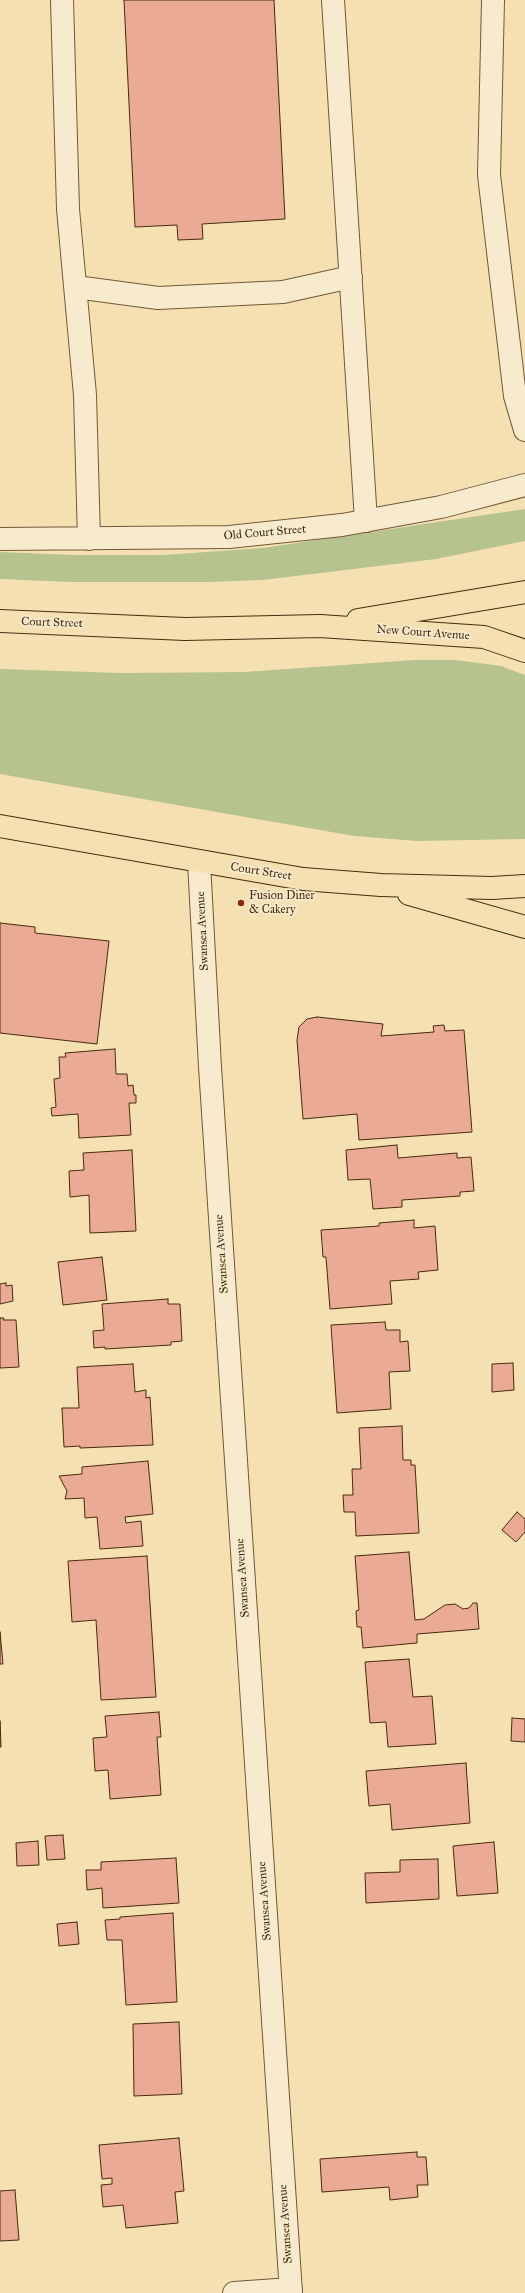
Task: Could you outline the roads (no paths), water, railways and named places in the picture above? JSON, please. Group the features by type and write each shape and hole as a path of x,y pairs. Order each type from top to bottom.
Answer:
{"main road":[{"path":"320,626 525,592"},
{"name":"Court Street","path":"0,621 186,629 320,626"},
{"name":"New Court Avenue","path":"320,626 484,637 525,651"},
{"name":"Court Street","path":"0,826 303,879 381,886 492,888 525,886"},
{"path":"381,886 525,927"}],"street":[{"path":"62,0 68,209 85,395 89,539"},
{"path":"333,0 366,521"},
{"path":"494,0 489,175 515,396 525,430"},
{"path":"76,287 158,298 282,292 351,277"},
{"name":"Old Court Street","path":"0,539 229,537 366,521 441,507 525,485"},
{"name":"Swansea Avenue","path":"199,862 210,1075 291,2291"},
{"path":"234,2293 291,2291"}],"place":[{"name":"Fusion Diner & Cakery","path":"241,903"}]}
